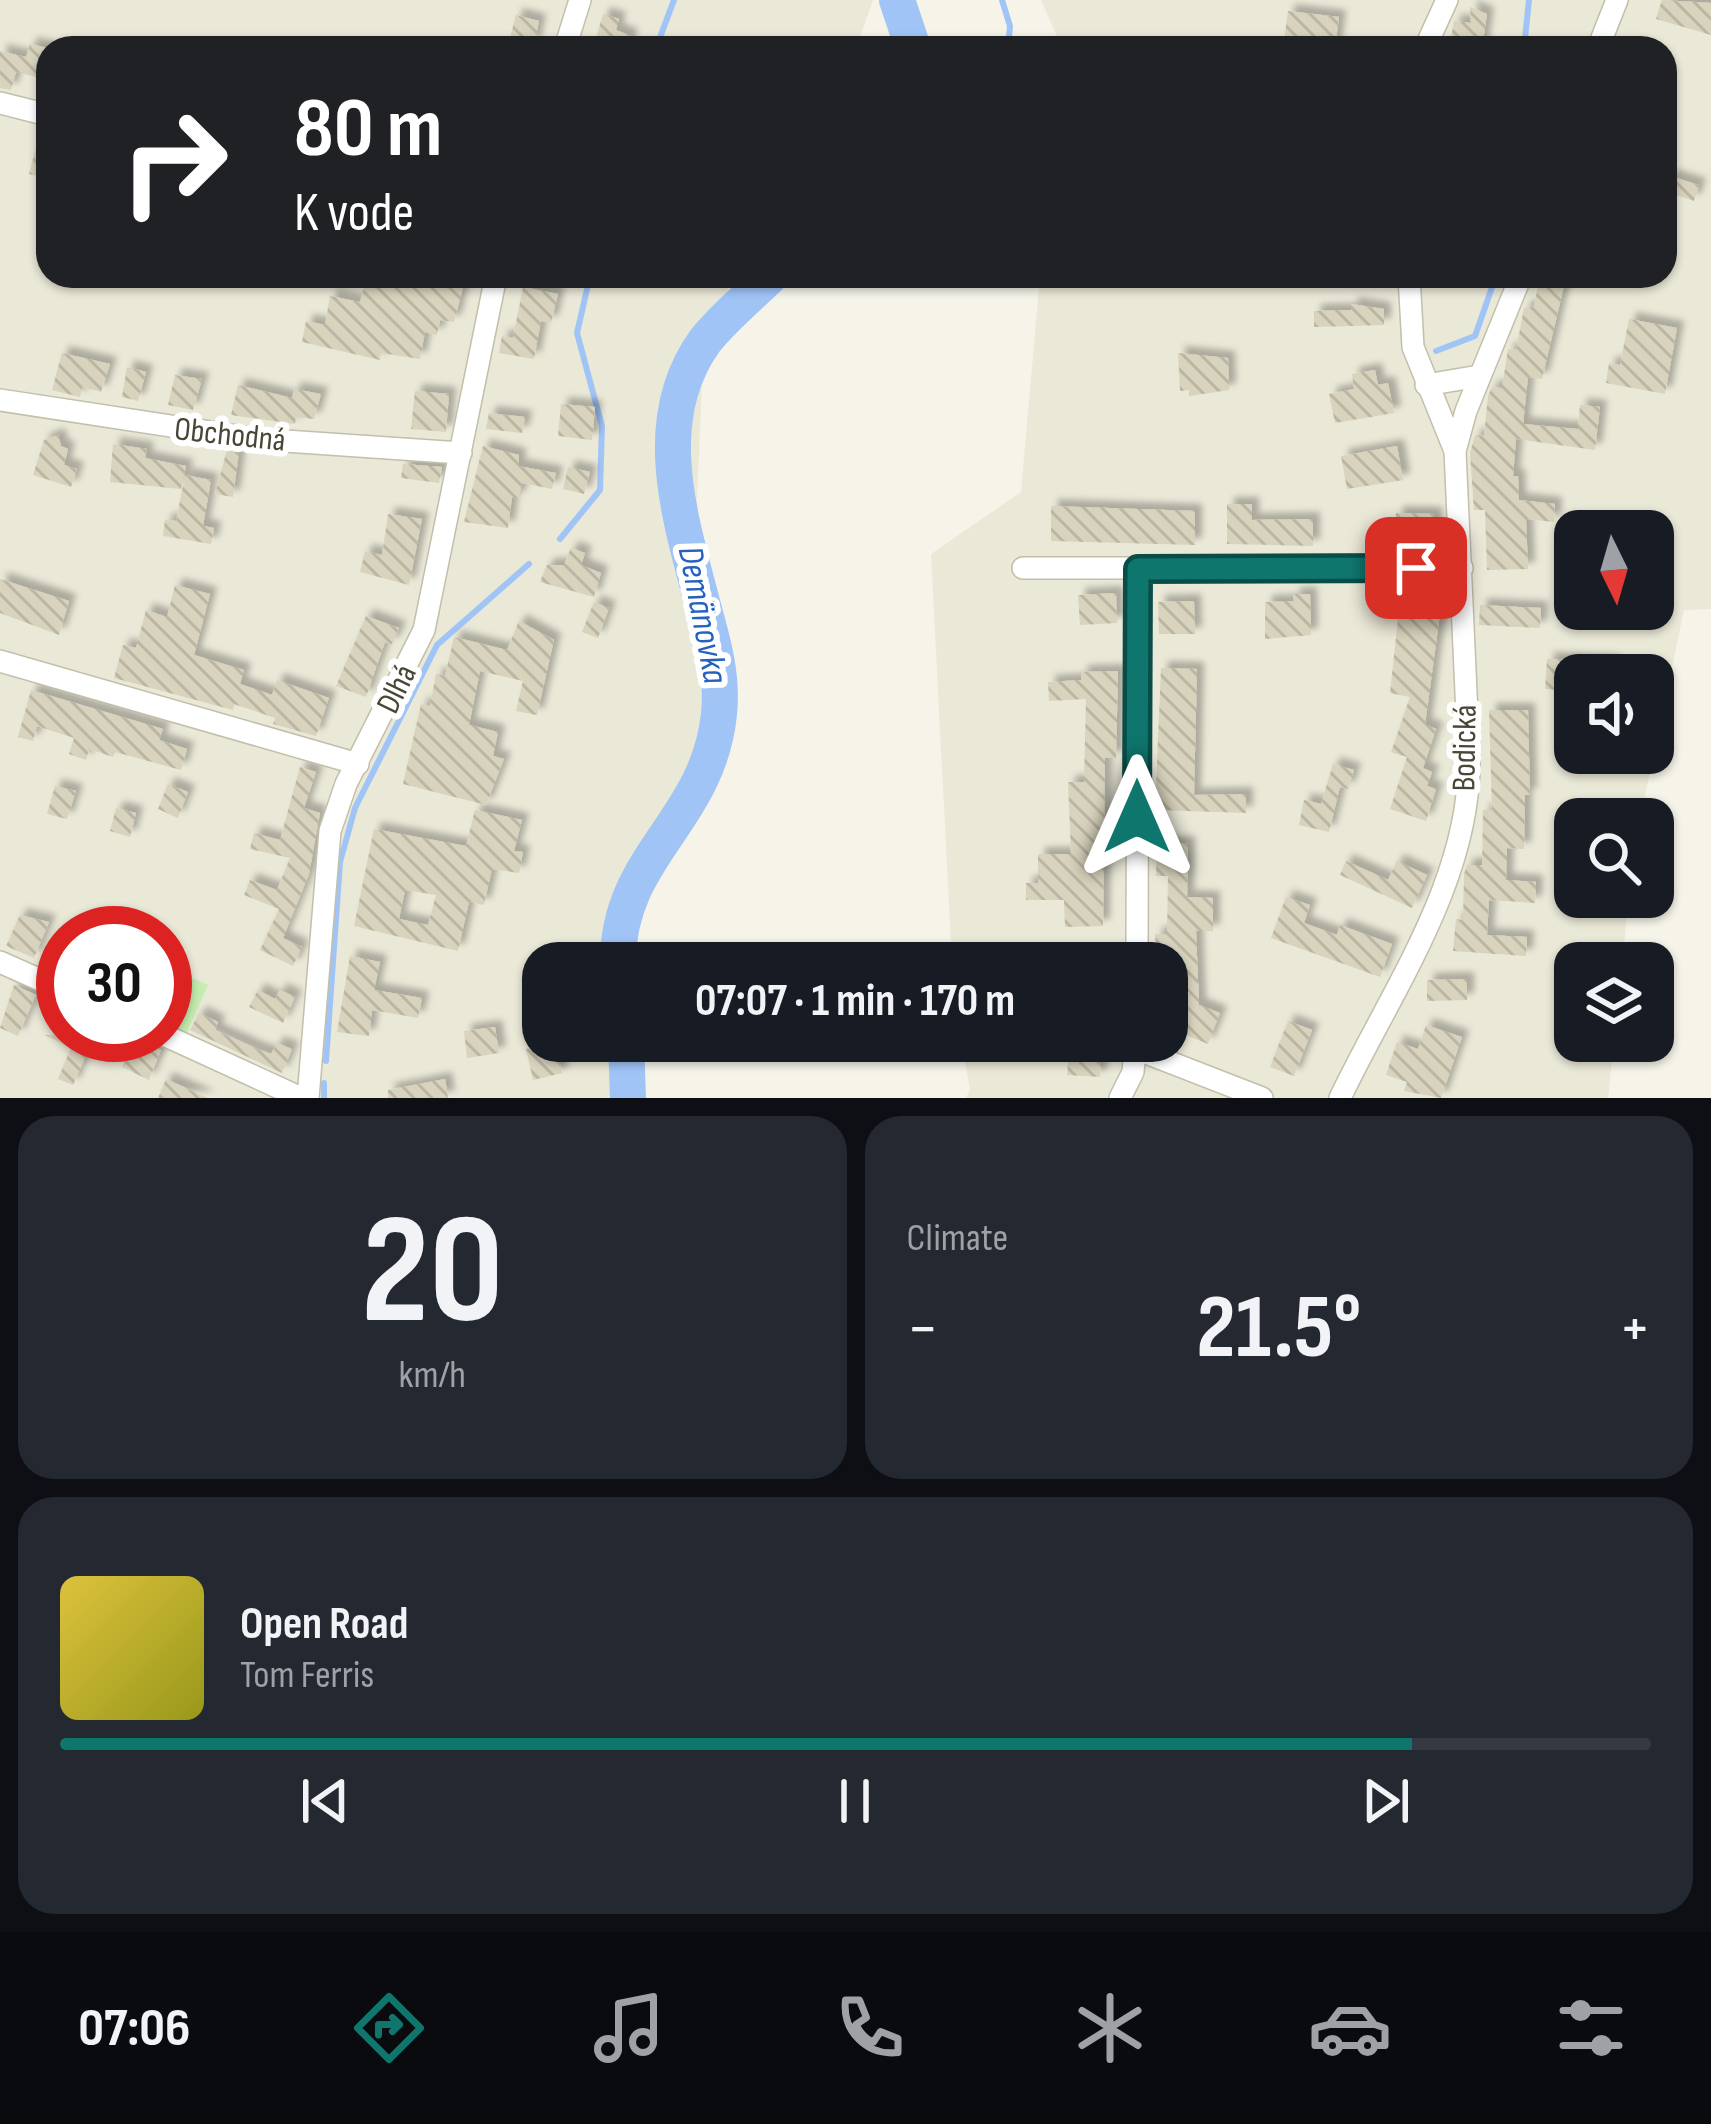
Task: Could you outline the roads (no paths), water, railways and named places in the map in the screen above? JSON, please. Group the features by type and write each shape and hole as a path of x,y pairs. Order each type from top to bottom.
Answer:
{"street":[{"path":"569,36 580,0"},
{"path":"1430,36 1447,0"},
{"path":"1603,36 1617,0"},
{"path":"0,103 36,113"},
{"name":"Dlhá","path":"304,1098 326,852 340,797 424,630 494,288"},
{"path":"1409,288 1411,338 1455,451"},
{"name":"Bodická","path":"1340,1098 1439,900 1458,836 1470,775 1455,451 1479,376 1516,288"},
{"path":"1426,385 1479,376"},
{"name":"Obchodná","path":"0,400 256,439 461,453"},
{"path":"1023,568 1462,568"},
{"path":"1136,942 1138,569"},
{"path":"0,661 358,764"},
{"path":"0,962 36,978"},
{"path":"192,1048 304,1098"},
{"path":"1120,1098 1131,1062"},
{"path":"1176,1062 1262,1098"}],"waterway":[{"path":"660,36 674,0"},
{"name":"Demänovka","path":"897,0 909,36"},
{"path":"1002,0 1009,36"},
{"path":"1525,36 1529,0"},
{"path":"560,539 600,490 602,426 577,333 587,288"},
{"name":"Demänovka","path":"620,942 632,894 698,783 719,714 716,659 674,471 677,404 687,372 705,341 757,288"},
{"path":"1436,351 1475,336 1492,288"},
{"path":"326,1061 340,862 355,808 437,645 529,564"},
{"name":"Demänovka","path":"627,1062 628,1098"},
{"path":"324,1083 324,1098"}]}
